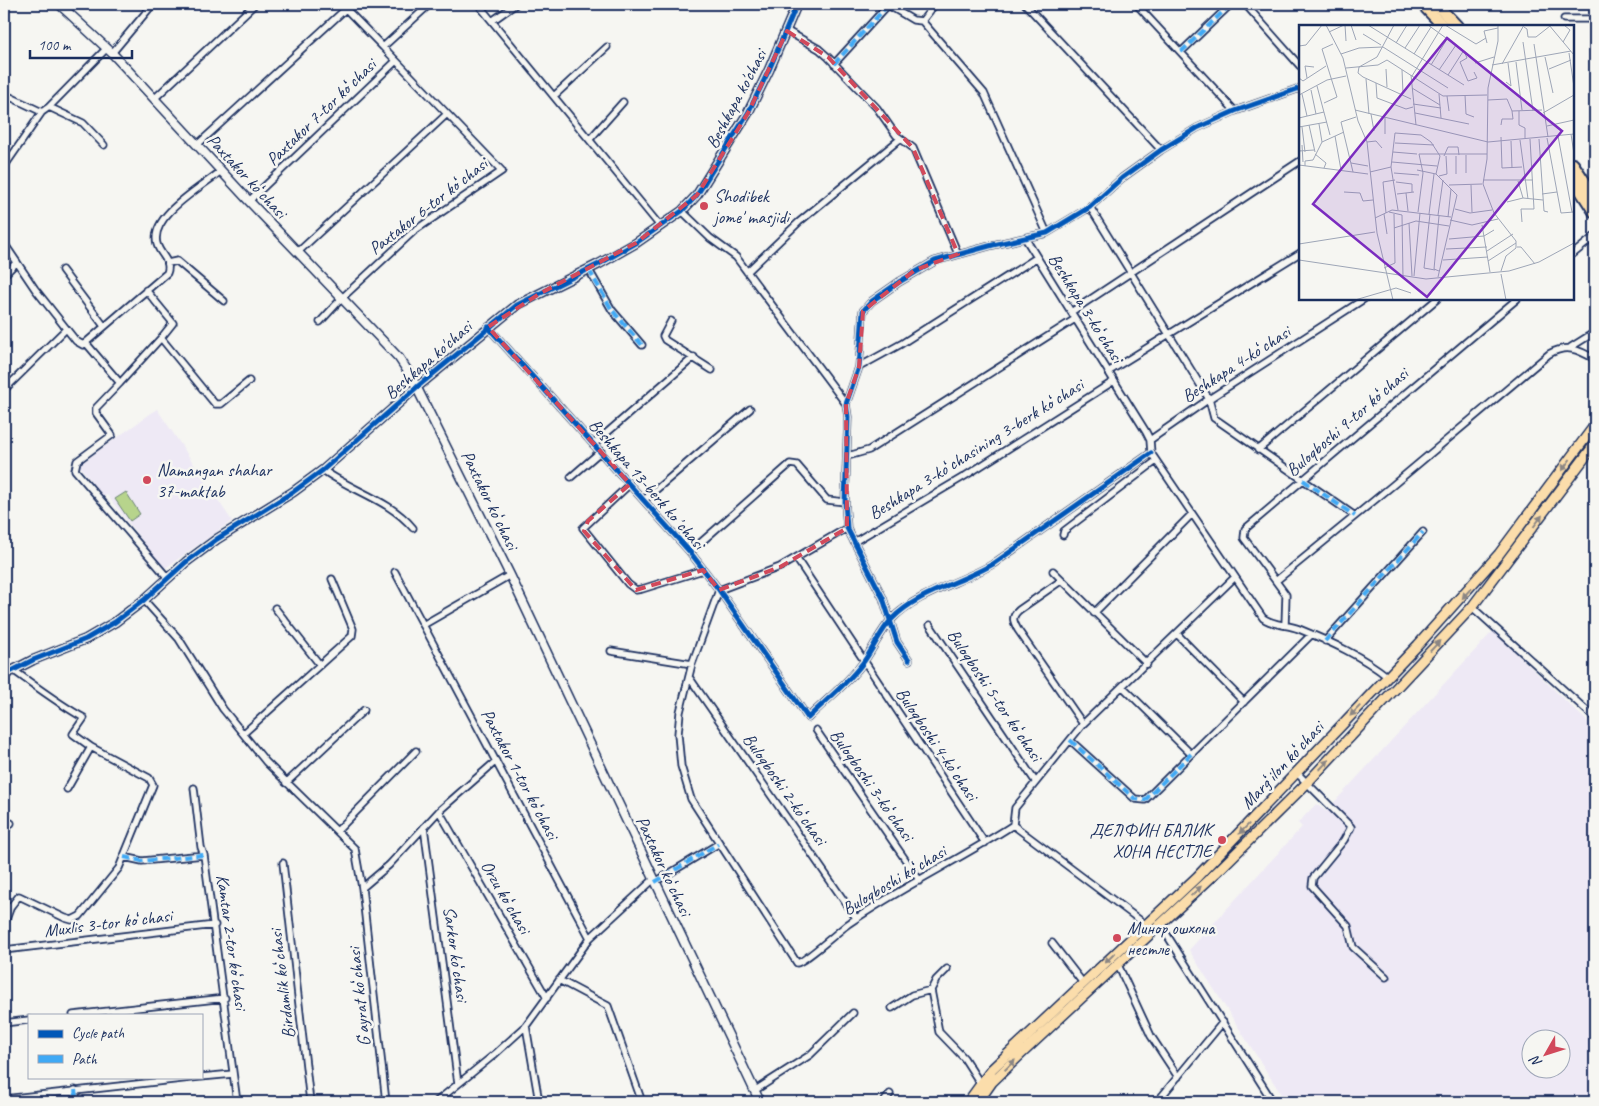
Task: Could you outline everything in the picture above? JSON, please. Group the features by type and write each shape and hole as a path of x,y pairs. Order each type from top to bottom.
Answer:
{"highway":[{"path":"1422,4 1442,25"},
{"path":"1436,4 1456,25"},
{"path":"1574,166 1595,197"},
{"path":"1574,180 1595,213"}],"main road":[{"name":"Paxtakor koʻchasi","path":"59,4 109,50 221,172 399,358 417,387 510,575 760,1102"},
{"name":"Beshkapa ko'chasi","path":"4,675 93,635 144,600 168,578 218,539 294,492 323,470 417,387 517,305 589,270 636,243 682,211 697,195 742,122 787,31 797,4"},
{"name":"Margʻilon koʻchasi","path":"968,1102 980,1083 1144,924 1197,877 1388,677 1499,554 1595,425"},
{"name":"Margʻilon koʻchasi","path":"978,1102 992,1082 1118,965 1307,783 1472,607 1595,444"}],"street":[{"path":"4,167 42,112 109,50 153,4"},
{"path":"154,98 255,4"},
{"path":"197,145 351,4"},
{"name":"Paxtakor 7-tor koʻchasi","path":"249,201 396,61 383,47 430,4"},
{"path":"478,4 660,226"},
{"path":"492,21 516,4"},
{"path":"834,64 886,4 913,20 922,21 984,93 1047,233"},
{"path":"922,21 935,4"},
{"path":"1025,4 1161,150"},
{"path":"1136,4 1235,111"},
{"path":"1181,52 1231,4"},
{"path":"1245,4 1299,65"},
{"path":"346,8 383,47"},
{"path":"1564,19 1595,19"},
{"path":"787,31 819,49 877,108 900,139 907,143 917,156 958,254"},
{"path":"554,96 607,47"},
{"name":"Paxtakor 6-tor koʻchasi","path":"342,298 414,231 502,171 396,61"},
{"path":"909,660 897,642 883,598 847,528 845,502 848,456 846,404 859,367 862,317 866,306 915,270 936,261 1047,233 1090,208 1122,178 1161,150 1197,128 1235,111 1299,88"},
{"path":"4,94 42,112"},
{"path":"590,139 623,102"},
{"path":"49,107 83,124 104,145"},
{"path":"298,252 447,114"},
{"path":"747,272 798,222 900,139"},
{"path":"1070,312 1299,162"},
{"path":"4,243 66,329 79,344 86,343 167,273 168,263 157,241 162,220 221,172"},
{"path":"1090,208 1209,398 1210,409 1217,422 1355,516"},
{"path":"682,211 710,238 736,257 846,404"},
{"path":"1574,253 1595,236"},
{"name":"Beshkapa 3-koʻchasi","path":"1025,238 1150,440 1151,453"},
{"path":"1108,372 1299,254"},
{"path":"859,367 901,344 1036,258"},
{"path":"168,263 177,261 224,301"},
{"path":"4,275 17,262"},
{"path":"62,270 104,326"},
{"path":"589,270 612,310 642,345"},
{"path":"146,290 173,323 96,408 96,413 112,434 77,461 75,470 168,578"},
{"path":"320,322 342,298"},
{"name":"Beshkapa 4-koʻchasi","path":"1150,440 1209,398 1362,300"},
{"path":"1258,450 1436,300"},
{"name":"Buloqboshi 9-tor koʻchasi","path":"1277,580 1244,538 1244,532 1251,522 1516,300"},
{"path":"848,456 869,450 1075,319"},
{"path":"671,321 664,336 665,340 712,370"},
{"name":"Beshkapa 13-berk koʼchasi","path":"488,327 690,552 720,590 808,718 863,662"},
{"path":"4,390 66,329"},
{"path":"1286,625 1286,595 1277,580 1549,354 1559,348 1571,347 1595,332"},
{"path":"161,338 215,404 220,404 248,381"},
{"path":"86,343 120,383"},
{"path":"1571,347 1595,359"},
{"name":"Beshkapa 13-berk koʼchasi","path":"594,444 694,357"},
{"name":"Beshkapa 3-koʻchasining 3-berk koʻchasi","path":"854,542 965,476 1114,381"},
{"name":"Beshkapa 13-berk koʼchasi","path":"644,500 750,409"},
{"name":"Beshkapa 13-berk koʼchasi","path":"571,477 601,451"},
{"path":"863,662 891,619 925,596 968,578 993,564 1151,453 1234,578 1263,618 1274,624 1286,625 1326,641 1368,660 1388,677"},
{"path":"1063,535 1064,531 1156,461"},
{"name":"Beshkapa 13-berk koʼchasi","path":"690,552 790,464 797,465 828,500 845,502"},
{"path":"323,470 398,512 413,528"},
{"name":"Beshkapa 13-berk koʼchasi","path":"630,484 583,528 628,584 636,590 642,589 703,570"},
{"path":"1094,613 1192,514"},
{"path":"436,1102 526,1026 590,938 655,881 718,844 691,799 681,766 678,734 679,719 692,664 720,590 796,558 847,528"},
{"path":"1326,641 1423,532"},
{"name":"Buloqboshi 4-koʻchasi","path":"796,558 863,662 985,843"},
{"path":"1053,571 1147,664"},
{"name":"Paxtakor 1-tor koʻchasi","path":"395,572 590,938"},
{"path":"423,625 510,575"},
{"path":"1144,924 1013,825 1015,808 1084,724 1234,578"},
{"path":"244,733 320,665 353,632 332,579"},
{"path":"1062,580 1019,610 1013,619 1018,630 1084,724"},
{"name":"Gʻayrat koʻchasi","path":"144,600 179,639 223,709 286,783 355,849 362,888 386,1102"},
{"path":"1472,607 1595,718"},
{"path":"275,608 320,665"},
{"name":"Buloqboshi 5-tor koʻchasi","path":"930,625 1035,782"},
{"path":"1177,634 1244,702"},
{"path":"1070,740 1135,800 1140,802 1145,800 1311,635"},
{"path":"612,651 692,664"},
{"path":"4,925 11,906 19,896 65,918 76,919 119,868 152,790 151,781 91,747 73,734 84,718 58,703 13,670"},
{"name":"Buloqboshi 2-koʻchasi","path":"689,677 856,918"},
{"path":"1123,687 1191,754"},
{"path":"286,783 364,710"},
{"name":"Buloqboshi 3-koʻchasi","path":"816,730 920,881"},
{"path":"67,789 91,747"},
{"path":"337,831 416,751"},
{"path":"362,888 389,865 439,811 496,761"},
{"path":"1297,773 1351,826 1344,840 1313,878 1312,886 1348,926 1353,947 1386,977"},
{"name":"Kamtar 2-tor koʻchasi","path":"194,788 201,847 204,855 225,998 237,1102"},
{"name":"Orzu koʻchasi","path":"439,811 547,998"},
{"path":"4,832 11,823"},
{"name":"Buloqboshi koʻchasi","path":"718,844 797,963 804,962 812,952 856,918 1013,825"},
{"name":"Sarkor koʻchasi","path":"424,827 458,1084"},
{"path":"124,857 142,861 204,855"},
{"name":"Birdamlik koʻchasi","path":"283,863 310,1102"},
{"path":"1160,924 1223,1022 1271,1102"},
{"name":"Muxlis 3-tor koʻchasi","path":"4,950 215,925"},
{"path":"1052,943 1083,982"},
{"path":"1118,965 1151,1036 1178,1076"},
{"path":"946,970 936,980 931,990 939,1032 964,1058 980,1083"},
{"path":"559,980 608,1006 642,1102"},
{"path":"892,1008 912,995 931,990"},
{"path":"82,1014 225,998"},
{"path":"754,1091 810,1056 853,1013"},
{"path":"4,1023 28,1020"},
{"path":"1158,1102 1223,1022"},
{"path":"526,1026 537,1101"},
{"path":"202,1077 233,1074"},
{"path":"4,1099 190,1078"},
{"path":"75,1090 77,1102"},
{"path":"884,1102 890,1094"}],"highlighted area":[{"path":"787,31 828,57 913,148 958,254 915,270 863,311 859,367 846,404 847,528 780,567 719,590 703,570 636,590 584,531 588,521 630,484 488,327 539,294 636,243 697,195 748,113"}],"shaded area":[{"name":"Namangan shahar 37-maktab","path":"157,409 232,521 164,569 107,495 103,497 79,465"},
{"path":"1493,631 1595,729 1595,1102 1286,1102 1189,950 1302,827 1298,823 1316,804 1326,811"}],"green space":[{"path":"126,492 140,514 130,521 115,499"}],"marked path":[{"path":"1181,52 1231,4"},
{"path":"834,64 888,5"},
{"path":"589,270 612,310 642,345"},
{"path":"1303,480 1355,516"},
{"path":"1325,641 1423,532"},
{"path":"1070,740 1135,799 1145,800 1191,754"},
{"path":"655,882 718,844"},
{"path":"124,857 142,861 204,855"},
{"path":"75,1090 77,1102"}],"cycle path":[{"path":"4,675 33,660 86,639 115,622 144,600 186,562 217,539 293,492 323,470 417,387 517,305 599,264 636,243 682,211 697,195 748,113 769,70 797,4"},
{"path":"909,660 897,642 883,598 847,528 845,502 848,417 846,404 859,367 863,311 872,301 899,282 935,261 1047,233 1090,207 1122,178 1161,150 1197,128 1235,111 1299,88"},
{"path":"488,327 690,552 719,590 808,718 856,671 866,659 888,624 902,610 927,595 993,564 1151,453"}],"place":[{"name":"Shodibek jome' masjidi","path":"704,206"},
{"name":"Namangan shahar 37-maktab","path":"147,480"},
{"name":"ДЕЛФИН БАЛИК ХОНА НЕСТЛЕ","path":"1222,840"},
{"name":"Минор ошхона нестле","path":"1117,938"}]}
